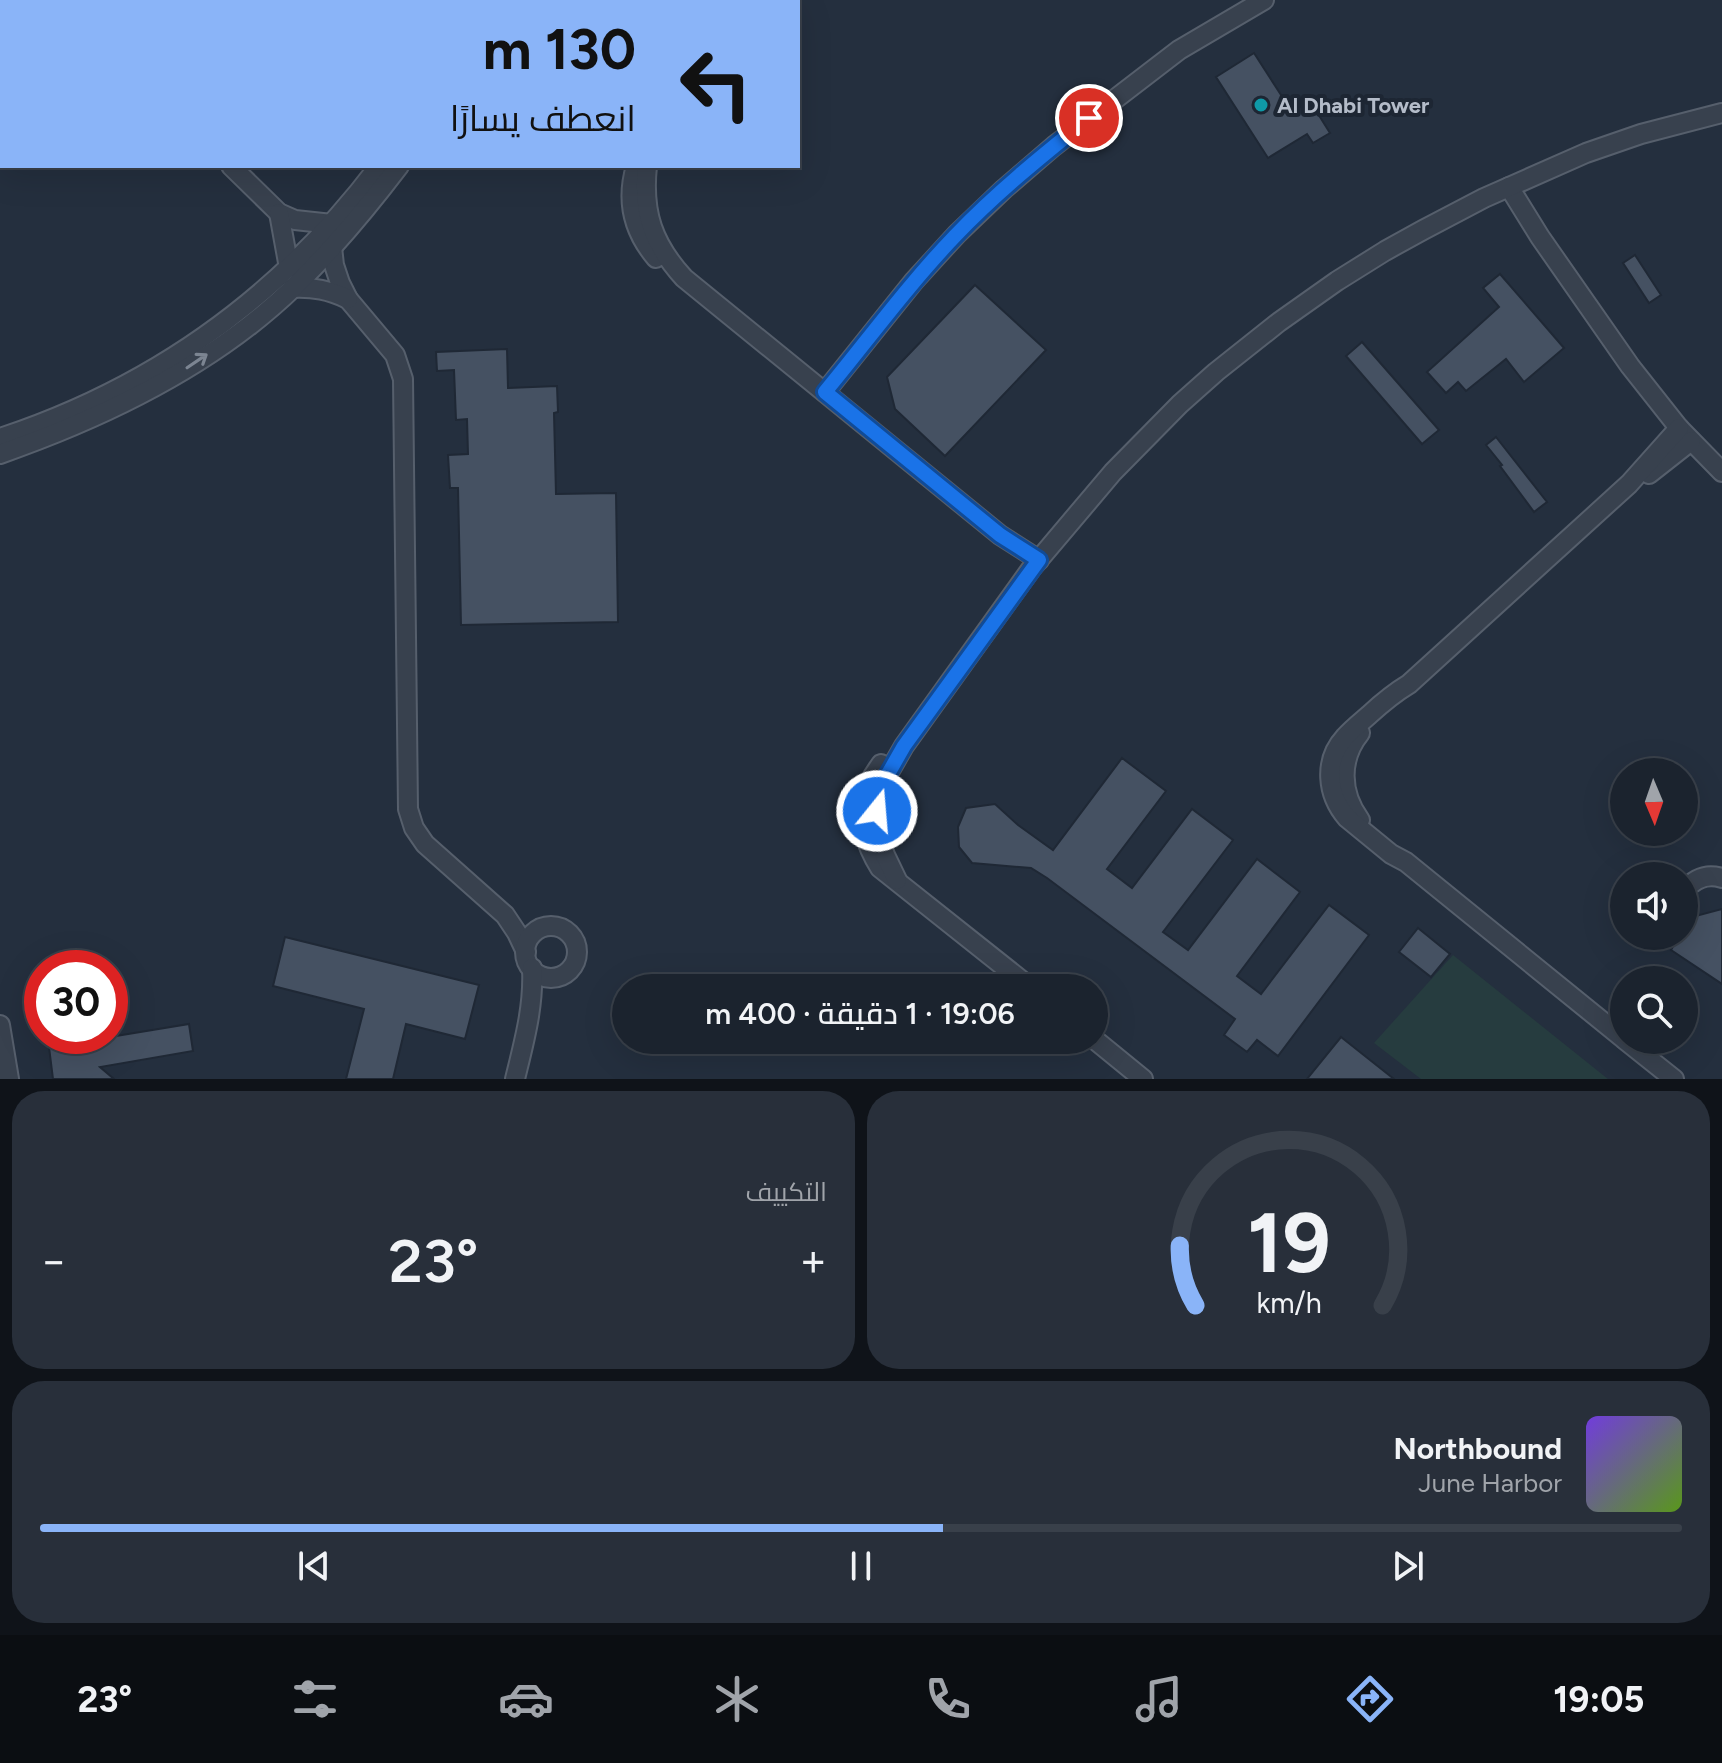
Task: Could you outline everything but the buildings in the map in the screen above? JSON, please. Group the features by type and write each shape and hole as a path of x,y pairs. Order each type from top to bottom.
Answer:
{"street":[{"path":"825,392 914,281 1004,189 1166,59 1264,0"},
{"path":"1014,974 897,880 878,834 877,811 880,788 904,746 1035,564 1146,438 1189,396 1253,342 1337,281 1385,251 1484,198 1586,153 1641,134 1722,113"},
{"path":"233,168 279,213 295,220 332,224"},
{"path":"0,438 56,419 107,396 203,339 248,305 289,268 332,224 377,168"},
{"path":"0,454 75,426 134,399 222,344 292,288 332,247 397,168"},
{"path":"636,168 632,208 641,237 659,261 684,278 1035,564"},
{"path":"647,168 646,206 651,226 670,263 684,278"},
{"path":"1517,184 1540,221 1544,243 1630,366 1685,435 1722,472"},
{"path":"279,213 289,268"},
{"path":"332,247 337,274 348,299 395,355 403,379 408,809 414,828 425,844 505,915 529,960 546,977 562,975"},
{"path":"292,288 312,287 348,299"},
{"path":"1610,1029 1406,862 1395,848 1360,819 1348,797 1344,773 1346,761 1363,729 1685,435"},
{"path":"1698,879 1714,876 1722,878"},
{"path":"505,915 565,930 575,942 577,950 574,965 562,975 529,1021"},
{"path":"515,1079 532,1004 527,944 535,932 549,926"},
{"path":"0,1025 9,1079"},
{"path":"1108,1050 1143,1079"},
{"path":"1642,1054 1674,1079"}],"green space":[{"path":"1453,955 1608,1079 1421,1079 1374,1043"}],"place":[{"name":"Al Dhabi Tower","path":"1261,105"}],"route":[{"path":"877,811 880,788 904,746 1039,560 1000,535 825,392 914,281 957,234 1004,189 1089,118"}]}
